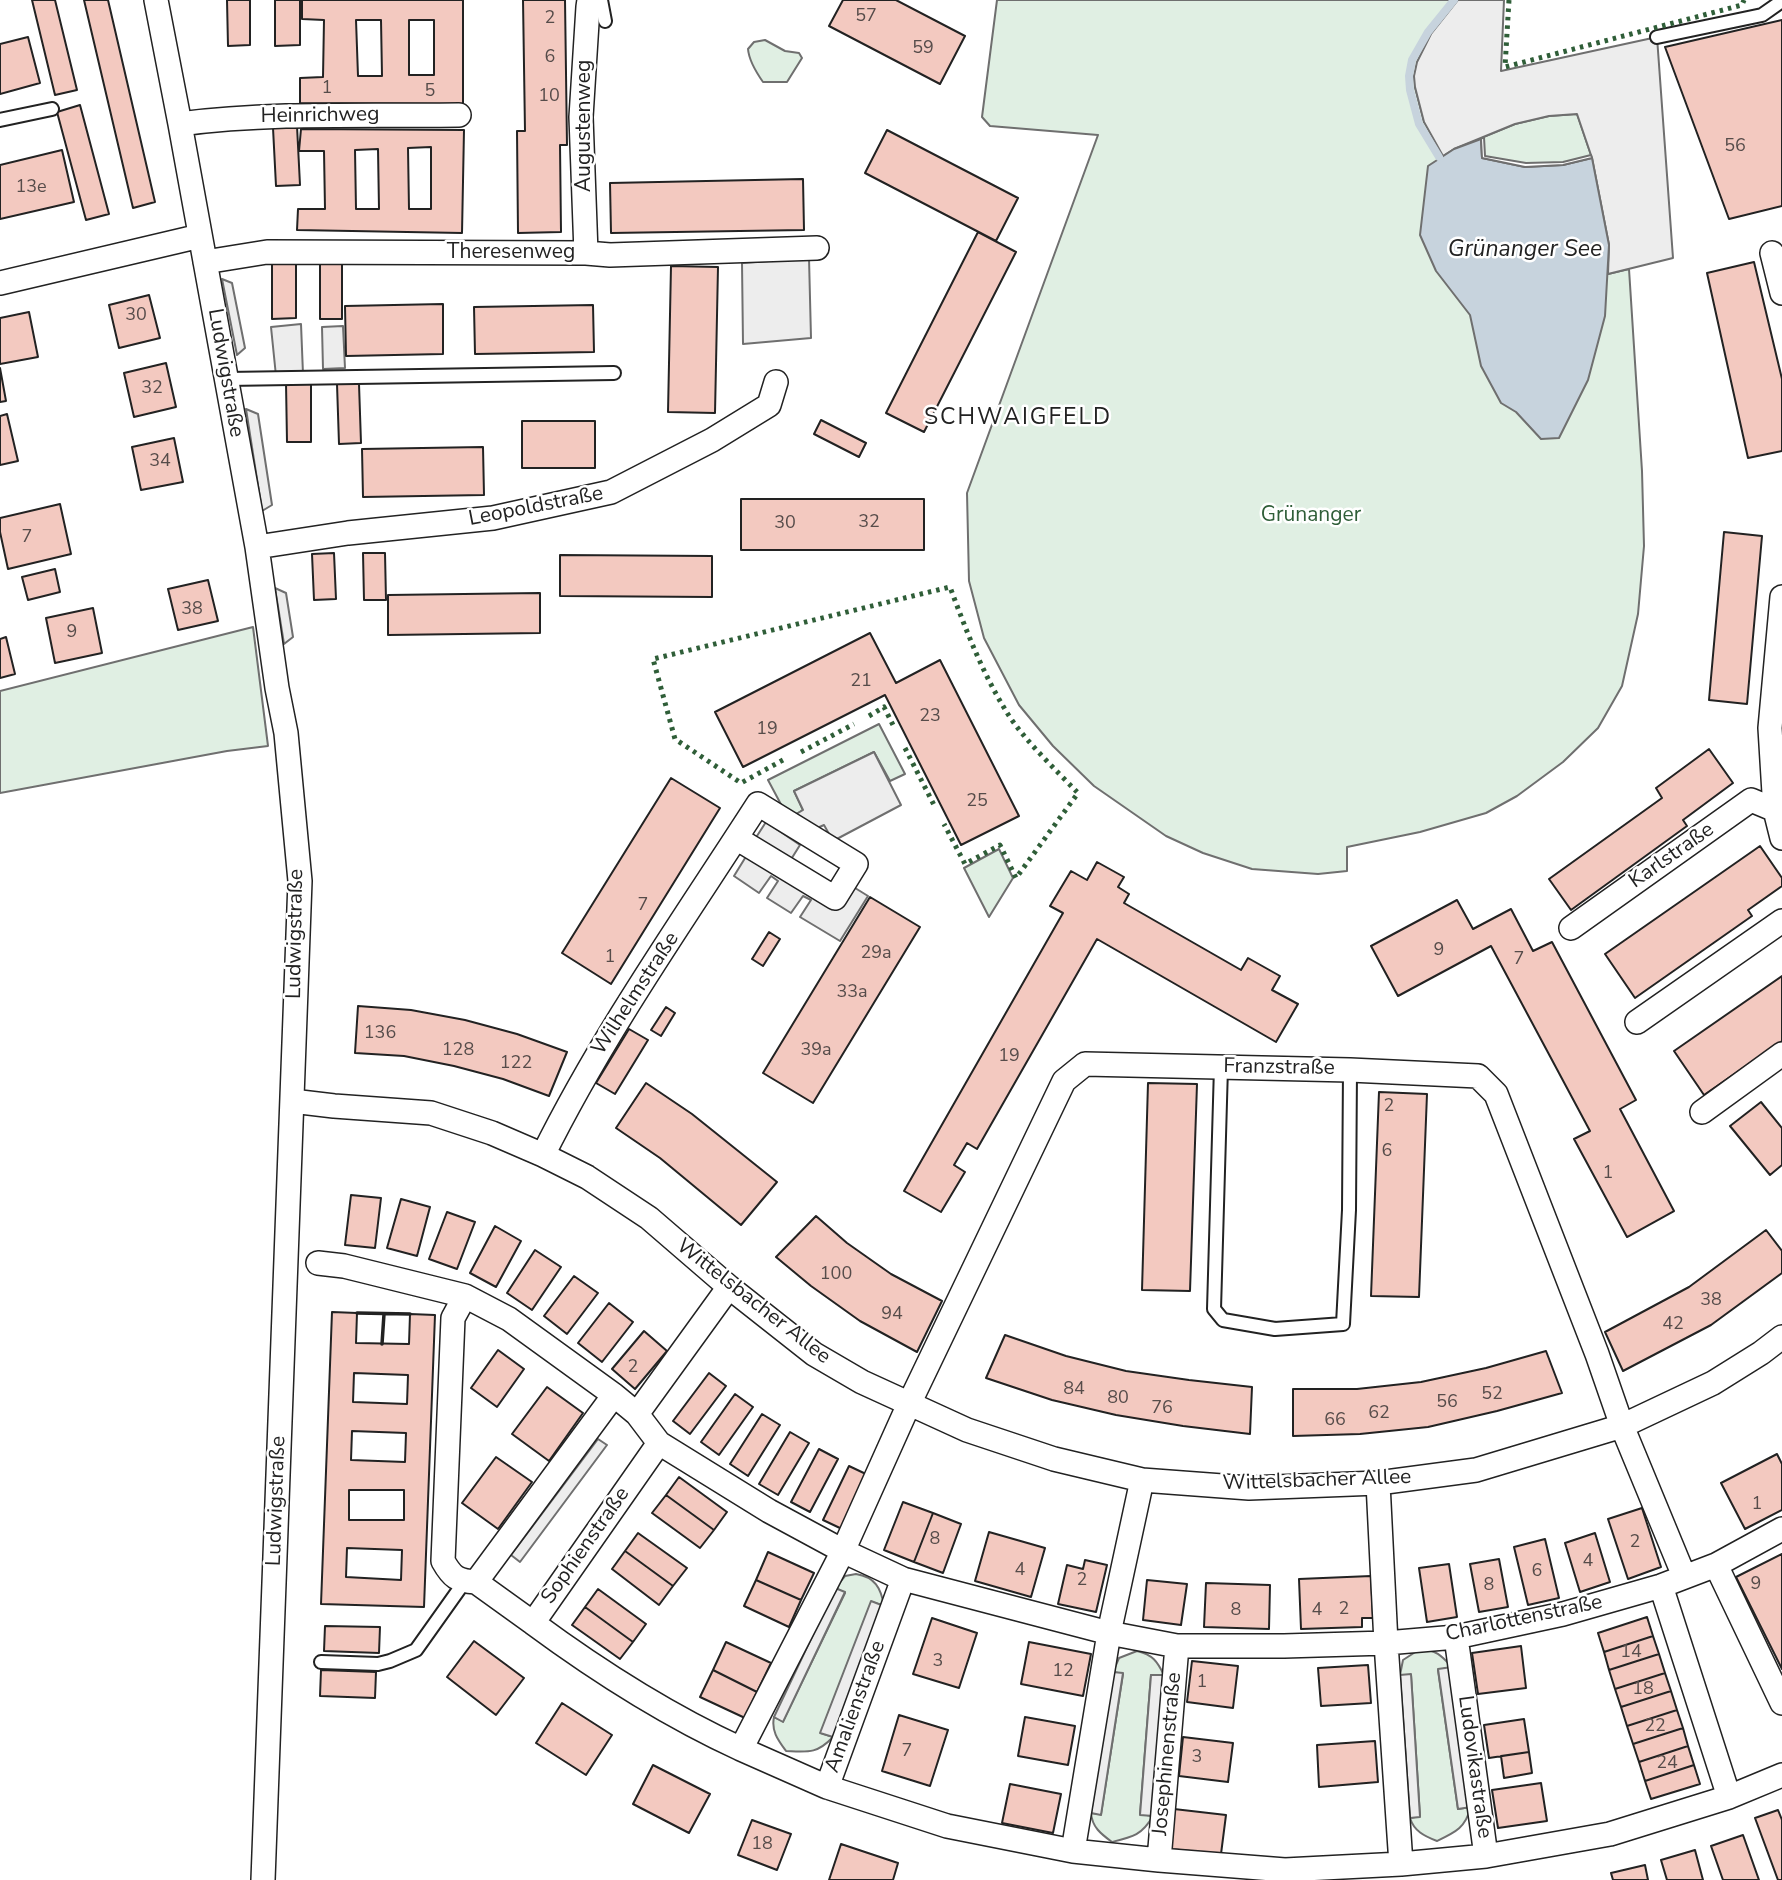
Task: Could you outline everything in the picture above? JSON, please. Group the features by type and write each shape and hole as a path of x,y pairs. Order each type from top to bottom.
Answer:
{"street":[{"name":"Ludwigstraße","path":"156,0 257,547 286,733 300,881 263,1880"},
{"name":"Augustenweg","path":"586,253 581,117 589,0"},
{"name":"Heinrichweg","path":"180,124 264,117 459,115"},
{"path":"0,283 200,236"},
{"name":"Theresenweg","path":"205,262 267,252 610,255 817,248"},
{"path":"1772,253 1782,293"},
{"name":"Leopoldstraße","path":"257,547 348,533 493,518 611,492 712,440 769,405 776,382"},
{"path":"1782,597 1780,652 1770,728 1782,838"},
{"name":"Karlstraße","path":"1571,928 1751,800 1779,806"},
{"name":"Wilhelmstraße","path":"543,1155 591,1065 736,838 758,804 856,864 835,898 736,838"},
{"path":"1637,1022 1782,921"},
{"path":"1702,1112 1782,1054"},
{"name":"Franzstraße","path":"909,1404 1063,1081 1085,1064 1350,1069 1478,1076 1496,1094 1597,1354 1622,1426"},
{"name":"Wittelsbacher Allee","path":"292,1101 430,1113 492,1133 543,1155 587,1177 649,1218 729,1287 814,1354 862,1382 967,1430 1054,1459 1142,1480 1249,1488 1378,1483 1476,1470 1622,1426 1713,1383 1782,1337"},
{"path":"318,1263 344,1266 465,1296 509,1319 637,1414 659,1443 769,1511 843,1551 903,1579 1109,1633 1177,1646 1386,1643"},
{"path":"637,1414 729,1287"},
{"name":"Sophienstraße","path":"465,1296 453,1318 443,1561 450,1575 471,1581 533,1623 659,1443"},
{"path":"471,1581 614,1395"},
{"path":"741,1749 843,1551 909,1404"},
{"path":"1622,1426 1684,1576"},
{"path":"1073,1851 1109,1633 1142,1480"},
{"path":"1378,1483 1401,1864"},
{"name":"Charlottenstraße","path":"1386,1643 1456,1637 1563,1614 1661,1586 1716,1565 1782,1530"},
{"path":"1716,1565 1782,1703"},
{"name":"Amalienstraße","path":"533,1623 574,1653 698,1729 827,1787 903,1579"},
{"path":"1661,1586 1729,1797"},
{"name":"Ludovikastraße","path":"1159,1860 1285,1870 1486,1856 1456,1637"},
{"name":"Josephinenstraße","path":"827,1787 947,1826 1073,1851 1159,1860 1177,1646"},
{"path":"1486,1856 1610,1834 1729,1797 1782,1775"}],"lane":[{"path":"601,0 605,21"},
{"path":"1657,37 1762,15 1782,1"},
{"path":"0,120 52,109"},
{"path":"227,379 614,373"},
{"path":"1221,1067 1214,1309 1223,1320 1275,1329 1343,1324 1349,1210 1350,1069"},
{"path":"321,1662 378,1664 416,1650 471,1581"}],"green space":[{"name":"Grünanger","path":"997,0 1458,0 1414,76 1424,122 1454,149 1515,124 1549,116 1577,114 1592,158 1608,274 1629,269 1644,546 1638,614 1622,686 1598,728 1563,762 1517,796 1486,813 1420,832 1347,847 1347,871 1318,874 1252,869 1203,853 1166,836 1094,786 1053,746 1019,705 984,638 969,581 967,493 1098,135 990,126 982,117"},
{"path":"765,40 785,51 799,53 802,58 787,82 763,82 753,66 748,49 754,42"},
{"path":"253,627 268,746 227,751 0,793 0,691"},
{"path":"879,724 905,774 890,781 874,752 794,791 803,810 793,816 784,810 768,780"},
{"path":"999,849 1013,878 989,917 964,868"},
{"path":"856,1574 876,1584 884,1606 872,1602 821,1733 833,1737 812,1751 786,1751 774,1731 774,1717 783,1721 845,1593 835,1588 845,1576"},
{"path":"1420,1649 1438,1654 1452,1667 1438,1670 1458,1809 1471,1807 1466,1820 1459,1828 1437,1841 1420,1832 1410,1818 1420,1816 1411,1675 1400,1675 1403,1660"},
{"path":"1137,1651 1154,1659 1164,1675 1151,1675 1140,1814 1153,1816 1136,1834 1112,1842 1095,1826 1091,1813 1101,1814 1123,1674 1113,1672 1119,1658"}],"shaded area":[{"path":"1458,0 1504,0 1501,71 1657,37 1673,258 1608,274 1609,245 1592,158 1577,114 1549,116 1515,124 1443,156 1424,122 1414,76 1417,62 1431,34"},
{"path":"809,258 811,338 743,344 742,263"},
{"path":"222,279 232,283 245,348 237,355"},
{"path":"301,324 303,374 276,376 271,327"},
{"path":"343,326 345,368 323,369 322,327"},
{"path":"246,409 258,414 272,505 262,511"},
{"path":"275,588 286,593 293,637 284,644"},
{"path":"874,752 901,805 833,841 824,825 815,829 793,816 803,810 794,791"},
{"path":"766,822 800,845 790,861 755,839"},
{"path":"750,850 835,901 847,883 868,896 840,941 800,917 811,900 803,896 791,913 767,898 778,881 771,876 759,893 734,876"},
{"path":"598,1439 607,1445 520,1562 511,1555"},
{"path":"835,1588 845,1592 783,1722 774,1717"},
{"path":"871,1601 884,1606 833,1737 820,1733"},
{"path":"1452,1667 1471,1807 1458,1809 1438,1669"},
{"path":"1113,1672 1123,1673 1101,1815 1091,1813"},
{"path":"1411,1674 1420,1817 1410,1818 1400,1675"},
{"path":"1151,1675 1164,1675 1153,1816 1140,1815"}],"water":[{"name":"Grünanger See","path":"1481,139 1482,158 1525,167 1563,165 1592,158 1609,245 1605,316 1588,380 1559,438 1541,439 1516,412 1501,403 1481,366 1470,315 1436,271 1420,235 1428,166 1454,149"}],"pier":[{"path":"1484,137 1485,156 1526,163 1563,162 1591,155 1592,158 1563,165 1525,167 1482,158 1481,139"}],"building":[{"path":"32,0 55,0 77,90 55,95"},
{"path":"84,0 108,0 155,202 133,208"},
{"path":"227,0 250,0 250,45 228,46"},
{"path":"275,0 300,0 300,45 275,46"},
{"path":"302,0 463,0 463,104 300,103 300,78 323,77 324,20 302,19","holes":["356,20 381,20 382,76 358,76","409,20 434,20 434,75 409,75"]},
{"path":"523,0 565,0 567,145 560,145 561,232 518,233 517,131 525,131"},
{"path":"843,0 896,0 965,36 940,84 829,26"},
{"path":"1782,20 1782,206 1729,219 1665,47"},
{"path":"28,37 40,83 0,94 0,44"},
{"path":"80,105 109,214 86,220 57,112"},
{"path":"297,126 300,185 276,186 273,128"},
{"path":"301,129 464,130 462,233 297,230 298,209 325,209 324,151 299,151","holes":["431,147 431,209 409,209 408,148","378,149 379,209 356,209 355,150"]},
{"path":"887,130 1018,198 996,241 865,173"},
{"path":"62,150 74,202 0,219 0,165"},
{"path":"803,179 804,230 611,233 610,183"},
{"path":"978,232 1016,252 924,432 886,413"},
{"path":"272,260 296,260 296,318 272,319"},
{"path":"320,261 342,261 342,319 320,319"},
{"path":"1754,262 1782,379 1782,451 1748,458 1707,273"},
{"path":"671,266 718,267 715,413 668,412"},
{"path":"149,295 160,338 119,348 109,305"},
{"path":"443,304 443,354 346,356 345,306"},
{"path":"593,305 594,352 475,354 474,307"},
{"path":"29,312 38,357 0,364 0,318"},
{"path":"166,363 176,407 134,417 124,373"},
{"path":"0,368 6,401 0,402"},
{"path":"286,383 311,383 311,442 287,442"},
{"path":"337,384 359,384 361,443 339,444"},
{"path":"7,414 18,461 0,465 0,416"},
{"path":"821,420 866,443 859,457 814,434"},
{"path":"522,421 595,421 595,468 522,468"},
{"path":"174,438 183,482 141,490 132,447"},
{"path":"483,447 484,495 363,497 362,449"},
{"path":"741,499 924,499 924,550 741,550"},
{"path":"60,504 71,554 8,569 0,532 0,518"},
{"path":"1724,532 1762,536 1747,704 1709,700"},
{"path":"334,553 336,599 314,600 312,554"},
{"path":"363,553 385,553 386,600 364,600"},
{"path":"560,555 712,556 712,597 560,596"},
{"path":"55,569 60,592 28,600 22,577"},
{"path":"208,580 218,621 178,630 168,589"},
{"path":"540,593 540,633 388,635 388,595"},
{"path":"93,608 102,653 55,663 46,618"},
{"path":"870,633 896,683 940,660 1019,816 961,845 885,695 743,767 715,712"},
{"path":"6,637 15,674 0,678 0,639"},
{"path":"1709,749 1733,783 1683,820 1687,826 1571,910 1549,879 1662,798 1656,788"},
{"path":"671,778 720,808 611,984 562,953"},
{"path":"1760,846 1782,878 1782,886 1748,910 1752,916 1635,998 1605,954"},
{"path":"1097,862 1124,877 1118,887 1129,894 1124,903 1241,970 1248,958 1280,976 1272,990 1298,1004 1276,1042 1097,939 977,1149 967,1143 954,1165 965,1172 941,1212 904,1191 1063,913 1050,906 1071,871 1087,880"},
{"path":"870,897 920,927 813,1103 763,1073"},
{"path":"1457,900 1473,929 1511,909 1533,951 1552,942 1636,1100 1620,1109 1674,1211 1627,1237 1574,1139 1590,1131 1491,946 1398,996 1371,946"},
{"path":"769,932 780,939 763,966 752,959"},
{"path":"1782,976 1782,1041 1704,1095 1674,1051"},
{"path":"358,1006 411,1010 465,1020 517,1034 567,1052 549,1096 503,1079 454,1066 404,1056 355,1053"},
{"path":"666,1007 675,1013 661,1036 651,1030"},
{"path":"629,1029 648,1040 615,1094 596,1083"},
{"path":"646,1083 692,1114 777,1182 741,1225 660,1158 616,1128"},
{"path":"1148,1083 1197,1084 1190,1291 1142,1290"},
{"path":"1379,1092 1427,1094 1419,1297 1371,1296"},
{"path":"1761,1102 1782,1128 1782,1165 1770,1175 1730,1126"},
{"path":"351,1195 381,1198 375,1248 345,1245"},
{"path":"401,1199 430,1207 417,1256 387,1248"},
{"path":"447,1212 475,1222 457,1269 429,1259"},
{"path":"816,1216 847,1243 891,1274 942,1301 917,1352 860,1321 776,1257"},
{"path":"495,1226 521,1241 496,1287 470,1273"},
{"path":"1766,1230 1782,1251 1782,1273 1711,1325 1623,1371 1605,1332 1689,1287"},
{"path":"535,1250 561,1267 532,1310 507,1293"},
{"path":"574,1276 598,1293 567,1334 544,1316"},
{"path":"609,1303 633,1322 602,1362 578,1343"},
{"path":"332,1312 357,1313 356,1343 409,1344 410,1314 435,1315 424,1607 321,1604","holes":["354,1373 408,1375 407,1404 353,1402","352,1431 406,1433 405,1462 351,1460","349,1490 404,1490 404,1520 349,1520","347,1548 402,1550 401,1580 346,1577"]},
{"path":"644,1331 667,1351 635,1389 612,1369"},
{"path":"1005,1335 1066,1356 1126,1371 1252,1387 1250,1434 1116,1415 1052,1400 986,1378"},
{"path":"498,1350 524,1369 497,1407 471,1388"},
{"path":"1546,1351 1562,1393 1428,1427 1360,1434 1293,1436 1293,1389 1357,1389 1421,1382"},
{"path":"709,1373 726,1386 690,1434 673,1421"},
{"path":"547,1387 583,1413 549,1461 512,1434"},
{"path":"735,1394 753,1407 719,1455 701,1442"},
{"path":"762,1414 780,1425 748,1476 730,1464"},
{"path":"790,1432 809,1443 778,1495 759,1484"},
{"path":"819,1449 838,1459 810,1512 791,1502"},
{"path":"1777,1454 1782,1464 1782,1510 1745,1529 1721,1483"},
{"path":"496,1457 532,1482 498,1529 462,1503"},
{"path":"849,1466 868,1475 842,1529 823,1520"},
{"path":"679,1477 727,1512 714,1530 666,1495"},
{"path":"666,1495 714,1530 700,1548 652,1513"},
{"path":"903,1502 933,1513 914,1562 884,1550"},
{"path":"1642,1508 1661,1567 1628,1579 1608,1519"},
{"path":"933,1513 961,1524 943,1573 914,1562"},
{"path":"989,1532 1045,1548 1031,1597 975,1581"},
{"path":"638,1533 687,1568 673,1586 625,1551"},
{"path":"1595,1533 1610,1582 1580,1592 1565,1543"},
{"path":"1545,1539 1559,1598 1528,1605 1514,1547"},
{"path":"625,1551 673,1586 659,1605 612,1569"},
{"path":"768,1552 814,1573 801,1600 756,1580"},
{"path":"1782,1554 1782,1669 1736,1577"},
{"path":"1499,1559 1508,1607 1479,1612 1470,1564"},
{"path":"1085,1560 1107,1565 1096,1612 1058,1604 1067,1565 1083,1569"},
{"path":"1449,1564 1457,1617 1427,1622 1419,1568"},
{"path":"1371,1576 1373,1618 1362,1618 1362,1627 1301,1629 1299,1579"},
{"path":"756,1580 801,1600 789,1627 744,1606"},
{"path":"1147,1580 1187,1584 1181,1625 1143,1620"},
{"path":"1206,1583 1270,1585 1269,1629 1204,1627"},
{"path":"598,1589 646,1624 633,1642 585,1607"},
{"path":"585,1607 633,1642 620,1659 572,1625"},
{"path":"1647,1617 1653,1636 1604,1652 1598,1633"},
{"path":"932,1618 977,1633 959,1688 913,1674"},
{"path":"325,1626 380,1627 379,1653 324,1651"},
{"path":"1653,1636 1659,1654 1609,1670 1604,1652"},
{"path":"474,1641 524,1678 496,1715 447,1677"},
{"path":"726,1642 771,1663 757,1692 713,1670"},
{"path":"1029,1642 1091,1654 1083,1696 1021,1684"},
{"path":"1521,1646 1526,1688 1478,1694 1472,1653"},
{"path":"1659,1654 1665,1673 1615,1689 1609,1670"},
{"path":"1192,1661 1238,1666 1233,1708 1187,1702"},
{"path":"1368,1665 1371,1703 1321,1706 1318,1668"},
{"path":"321,1670 376,1672 375,1698 320,1696"},
{"path":"713,1670 757,1692 745,1718 700,1697"},
{"path":"1665,1673 1671,1691 1621,1707 1615,1689"},
{"path":"1671,1691 1677,1710 1627,1726 1621,1707"},
{"path":"562,1703 612,1735 586,1775 536,1743"},
{"path":"1677,1710 1683,1728 1633,1744 1627,1726"},
{"path":"899,1715 948,1730 930,1786 882,1771"},
{"path":"1025,1717 1075,1726 1068,1765 1018,1756"},
{"path":"1524,1719 1529,1752 1489,1758 1484,1725"},
{"path":"1683,1728 1688,1746 1639,1762 1633,1744"},
{"path":"1183,1737 1233,1743 1228,1782 1179,1776"},
{"path":"1375,1741 1378,1782 1319,1787 1317,1745"},
{"path":"1688,1746 1694,1765 1645,1781 1639,1762"},
{"path":"1529,1752 1532,1773 1504,1778 1501,1756"},
{"path":"653,1765 710,1794 689,1833 633,1804"},
{"path":"1694,1765 1700,1784 1651,1799 1645,1781"},
{"path":"1541,1783 1547,1821 1498,1828 1492,1790"},
{"path":"1010,1784 1061,1794 1053,1833 1002,1823"},
{"path":"1174,1809 1226,1815 1221,1854 1170,1849"},
{"path":"1778,1810 1782,1820 1782,1880 1778,1880 1755,1818"},
{"path":"752,1820 791,1834 777,1870 738,1855"},
{"path":"1743,1835 1759,1880 1723,1880 1711,1846"},
{"path":"841,1844 898,1863 893,1880 829,1880"},
{"path":"1695,1850 1703,1880 1667,1880 1661,1860"},
{"path":"1645,1865 1648,1880 1613,1880 1611,1873"}],"waterway":[{"path":"1439,157 1419,124 1409,76 1412,60 1428,32 1454,0"}],"hedge":[{"path":"1509,0 1505,67 1742,5 1744,0"},
{"path":"783,760 741,783 675,739 653,659 950,587 968,635 1006,711 1030,743 1078,793 1016,878 1000,845 965,864 944,824"},
{"path":"869,716 884,707 895,729"},
{"path":"801,752 854,724"},
{"path":"905,748 934,805"}],"wall":[{"path":"357,1313 410,1314"},
{"path":"382,1344 384,1314"}],"district":[{"name":"SCHWAIGFELD","path":"1018,418"}]}
